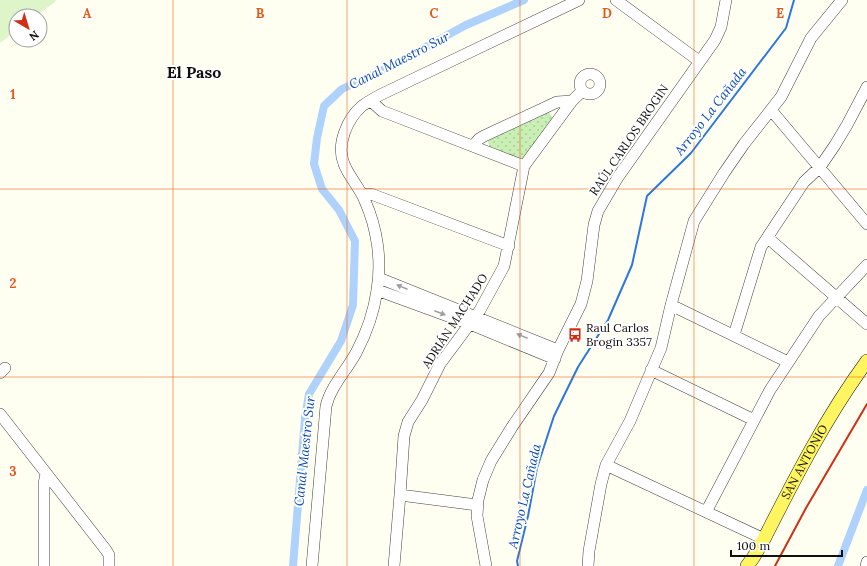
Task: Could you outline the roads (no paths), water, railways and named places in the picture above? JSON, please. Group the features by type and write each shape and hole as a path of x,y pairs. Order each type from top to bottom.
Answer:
{"main road":[{"name":"SAN ANTONIO","path":"747,566 764,539 826,422 852,381 867,361"}],"street":[{"path":"312,566 326,406 331,392 356,353 370,319 378,290 379,278 377,238 375,229 363,196 343,163 342,151 344,132 350,121 362,106 371,100 579,0"},
{"path":"616,0 699,61"},
{"name":"RAÚL CARLOS BROGIN","path":"486,566 477,516 477,505 483,480 512,427 545,380 581,304 594,225 598,211 618,177 718,34 721,27 726,0"},
{"path":"588,566 589,551 601,484 606,465 630,421 664,338 670,305 692,227 697,215 744,144 786,89 811,38 842,0"},
{"name":"ADRIÁN MACHADO","path":"394,566 404,436 408,422 422,400 440,364 473,320 504,266 524,166 572,101 582,91"},
{"path":"734,335 758,256 804,182 820,167 847,125 866,91"},
{"path":"371,100 382,111 524,166"},
{"path":"473,146 484,136 557,102 572,101"},
{"path":"771,110 867,224"},
{"path":"363,196 371,194 509,246"},
{"path":"768,238 867,324"},
{"path":"706,512 770,390 788,362 819,316 867,265"},
{"path":"379,278 473,320 557,354"},
{"path":"378,290 473,320"},
{"path":"670,305 788,362"},
{"path":"651,370 754,420"},
{"path":"0,414 106,550 109,555 110,566"},
{"path":"606,465 764,539"},
{"path":"44,566 44,484 46,473"},
{"path":"400,495 477,505"},
{"path":"866,566 867,562"}],"waterway":[{"name":"Canal Maestro Sur","path":"293,566 305,418 309,394 341,341 353,305 355,241 339,210 322,189 314,164 317,138 324,106 342,89 389,67 466,25 524,0"},
{"name":"Arroyo La Cañada","path":"518,566 517,561 528,516 537,468 554,416 578,367 608,320 632,265 647,196 691,153 786,28 794,0"},
{"name":"Canal Maestro Sur","path":"838,566 867,490"}],"railway":[{"path":"775,566 806,508 867,404"}],"place":[{"name":"Raul Carlos Brogin 3357","path":"575,335"}],"district":[{"name":"El Paso","path":"194,72"}]}
